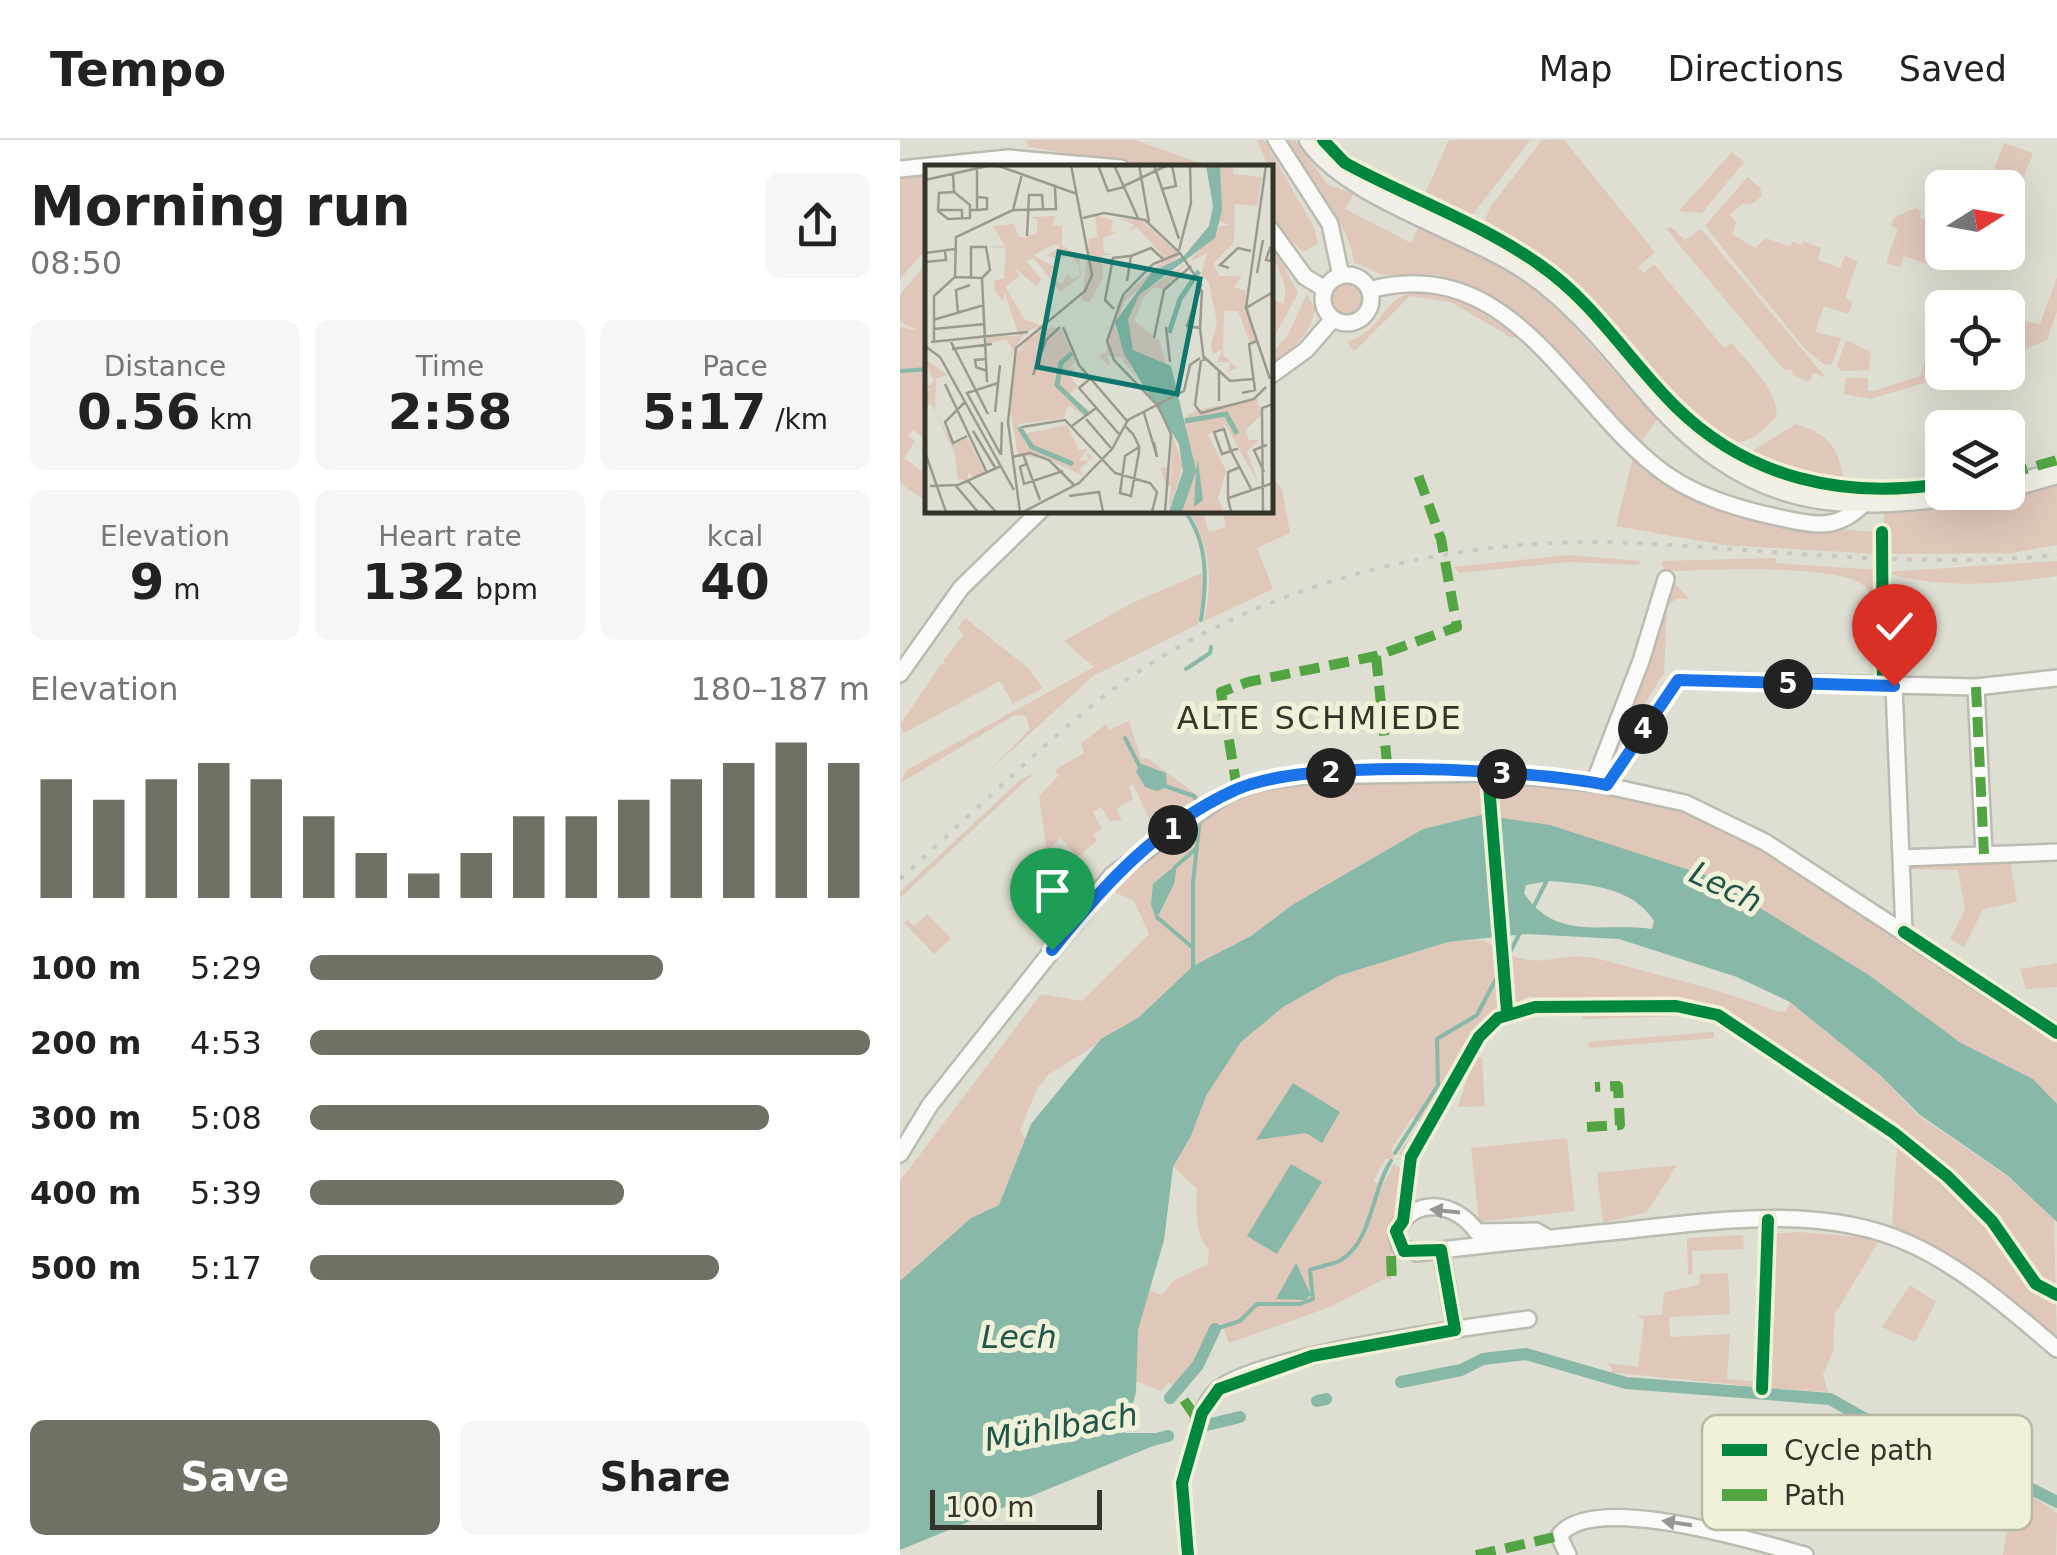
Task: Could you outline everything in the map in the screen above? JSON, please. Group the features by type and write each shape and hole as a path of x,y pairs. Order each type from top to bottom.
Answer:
{"main road":[{"path":"1310,140 1327,161 1348,177 1469,235 1546,283 1668,413 1726,462 1809,499 1864,504 1925,497"},
{"path":"2025,482 2057,473"}],"street":[{"path":"1276,140 1330,224 1341,276"},
{"path":"932,165 1008,158 1087,165"},
{"path":"900,168 925,166"},
{"path":"1272,232 1305,278 1325,289"},
{"path":"1341,276 1358,278 1369,290 1370,302 1361,318 1344,323 1332,319 1323,305 1325,289 1341,276"},
{"path":"1369,290 1432,282 1488,305 1562,367 1656,467 1686,487 1769,516 1820,524 1848,520 1864,504"},
{"path":"1272,375 1306,350 1332,319"},
{"path":"900,674 961,588 1038,512"},
{"path":"1601,784 1641,661 1660,586 1666,579"},
{"path":"1601,784 1678,680 1976,687 2057,678"},
{"path":"1894,686 1904,932"},
{"path":"1976,687 1984,854"},
{"path":"900,1154 930,1105 1112,875 1201,810 1259,782 1335,773 1449,771 1601,784 1685,803 1756,838 2057,1033"},
{"path":"1902,858 2057,852"},
{"path":"1548,1238 1536,1231 1477,1232 1456,1208 1417,1212 1400,1222 1396,1241 1404,1251 1441,1250 1776,1220 1842,1224 1887,1235 1936,1258 2057,1349"},
{"path":"1441,1250 1462,1329"},
{"path":"1199,1422 1213,1396 1234,1381 1312,1356 1528,1319"},
{"path":"1568,1555 1559,1536 1573,1524 1626,1519 1702,1526"},
{"path":"1733,1530 1805,1555"}],"shaded area":[{"path":"1027,140 1135,140 1205,165 1143,165 1028,147"},
{"path":"1257,140 1264,140 1314,227 1318,244 1303,252 1272,222 1274,180 1272,165 1268,165"},
{"path":"1287,140 1295,140 1328,185 1354,193 1345,209 1411,243 1421,222 1528,284 1568,320 1657,420 1641,442 1552,346 1502,303 1443,276 1389,275 1354,263 1337,217"},
{"path":"1449,140 1530,140 1467,222 1422,200"},
{"path":"1542,140 1564,140 1655,252 1638,267 1644,273 1654,264 1724,348 1732,343 1761,378 1773,398 1776,417 1759,433 1740,442 1724,441 1693,423 1580,299 1533,260 1481,229 1491,206"},
{"path":"2004,143 2033,153 2025,174 2025,170 1994,169"},
{"path":"1732,152 1744,162 1702,213 1679,211"},
{"path":"925,173 925,250 900,279 900,176"},
{"path":"1748,177 1760,188 1762,196 1750,205 1743,203 1730,215 1736,223 1732,234 1755,248 1766,238 1790,247 1792,242 1801,245 1803,241 1821,248 1818,260 1840,268 1845,256 1858,261 1845,298 1853,302 1848,314 1824,306 1815,332 1841,338 1832,364 1825,365 1805,349 1705,226"},
{"path":"1915,208 1922,211 1925,263 1904,256 1900,267 1886,263 1898,229 1891,226 1894,218"},
{"path":"1671,227 1685,240 1701,229 1826,378 1813,373 1809,382 1793,375 1791,369 1785,371 1666,229"},
{"path":"1272,244 1298,293 1272,341 1272,299 1283,304 1285,296"},
{"path":"925,264 925,439 913,430 908,436 915,441 904,458 925,474 925,501 900,483 900,327 920,331 900,322 900,295"},
{"path":"2057,277 2057,311 2047,340 2025,349 2025,321 2040,324"},
{"path":"1347,282 1359,287 1364,299 1359,311 1347,316 1335,311 1330,299 1335,287"},
{"path":"1419,290 1458,298 1517,335 1512,338 1451,302 1410,296 1354,352 1347,342 1369,330 1396,300"},
{"path":"1307,294 1315,309 1313,319 1298,342 1272,364 1272,353 1288,335"},
{"path":"1846,340 1871,352 1869,370 1841,371 1837,366"},
{"path":"1925,361 1925,382 1871,399 1844,394 1846,378 1868,378 1868,390 1873,391 1920,376"},
{"path":"1796,424 1818,433 1832,446 1845,487 1796,478 1744,456"},
{"path":"1633,458 1661,478 1718,505 1780,521 1878,532 1879,554 1724,545 1616,526"},
{"path":"1272,476 1282,490 1290,533 1257,548 1273,589 1204,621 1209,593 1208,564 1189,512 1203,512 1209,532 1226,527 1223,514 1272,512"},
{"path":"2057,485 2057,545 2011,553 1884,554 1884,512 1925,507 2025,510 2025,494"},
{"path":"1568,555 1642,561 1638,565 1569,562 1459,573 1454,567"},
{"path":"1776,558 1776,563 1878,570 1880,615 1866,587 1852,579 1774,570 1672,571 1667,576 1661,561"},
{"path":"2057,561 2057,576 2014,582 1947,583 1883,572"},
{"path":"1202,573 1204,595 1198,624 1093,676 990,770 1030,729 1026,716 1015,715 900,783 907,770 1094,667 1064,641 1130,604"},
{"path":"1672,580 1689,599 1676,599 1667,606 1664,673 1635,719 1627,718 1658,637 1663,598"},
{"path":"965,618 1028,668 1043,688 1013,704 1000,681 904,733 900,725 941,664 946,664 943,661 964,634 958,629"},
{"path":"1129,721 1141,759 1147,758 1204,800 1156,834 1133,784 1129,786 1133,799 1116,809 1122,820 1110,821 1101,807 1093,812 1102,829 1093,834 1097,841 1077,857 1061,838 1047,851 1039,796 1059,775 1055,770 1084,753 1081,744 1106,724 1109,730"},
{"path":"1034,773 900,898 900,892 1020,780"},
{"path":"1341,778 1449,778 1558,786 1682,808 1759,843 2057,1038 2057,1104 2033,1079 1961,1043 1869,975 1791,928 1423,829 1292,905 1251,936 1193,966 1138,1018 1048,1075 1037,1089 1020,1130 1025,1138 999,1205 971,1218 900,1281 900,1181 1041,994 1082,1001 1149,934 1134,901 1108,889 1125,873 1211,812 1257,790 1298,781"},
{"path":"2010,859 2017,902 1983,909 1964,947 1950,939 1965,910 1958,870 1907,869 1907,862"},
{"path":"927,914 951,938 934,954 904,923 907,920 914,926"},
{"path":"1484,940 1521,958 1588,957 1776,1011 1786,1012 1790,1002 1880,1075 1919,1116 2007,1176 2054,1219 2057,1346 1941,1250 1892,1225 1898,1131 1774,1046 1714,1015 1582,1019 1581,1008 1549,1005 1530,996 1494,1016 1472,1038 1450,1071 1405,1158 1399,1154 1420,1122 1412,1117 1391,1150 1394,1157 1391,1161 1386,1158 1373,1181 1382,1186 1394,1164 1402,1169 1391,1280 1386,1278 1330,1307 1229,1343 1222,1324 1216,1324 1197,1365 1175,1388 1168,1382 1161,1391 1136,1381 1138,1330 1149,1290 1162,1295 1173,1281 1208,1264 1209,1250 1197,1221 1197,1189 1173,1167 1191,1136 1206,1096 1241,1042 1283,1007 1338,976 1448,942"},
{"path":"2057,963 2057,987 2026,989 2020,969"},
{"path":"1714,1032 1714,1038 1589,1048 1589,1042"},
{"path":"1474,1056 1482,1058 1485,1106 1458,1107"},
{"path":"1567,1138 1575,1211 1479,1222 1471,1148"},
{"path":"1677,1165 1647,1212 1603,1223 1597,1173"},
{"path":"1800,1232 1880,1239 1835,1314 1833,1351 1823,1374 1828,1392 1766,1388 1770,1234"},
{"path":"1743,1235 1744,1249 1692,1251 1693,1274 1688,1275 1687,1238"},
{"path":"1728,1273 1730,1314 1669,1317 1670,1337 1730,1334 1727,1379 1759,1382 1759,1387 1607,1372 1613,1371 1608,1363 1638,1367 1644,1320 1637,1316 1662,1315 1664,1292 1699,1285 1700,1274"},
{"path":"1910,1285 1936,1302 1915,1342 1882,1327"},
{"path":"2032,1496 2057,1513 2056,1555 2003,1555 2007,1530 2032,1530"}],"water":[{"path":"1141,764 1166,773 1167,787 1157,791 1145,787 1136,771"},
{"name":"Lech","path":"1481,815 1550,825 1708,876 1869,975 1961,1043 2033,1079 2057,1104 2057,1222 2007,1175 1920,1115 1880,1075 1790,1002 1737,977 1619,939 1527,934 1448,942 1338,976 1283,1007 1241,1042 1206,1096 1191,1136 1173,1167 1164,1240 1138,1330 1136,1392 1125,1433 1156,1433 1158,1444 900,1550 900,1281 971,1218 999,1205 1031,1124 1101,1039 1138,1018 1193,966 1251,936 1292,905 1423,829","holes":["1550,881 1622,894 1645,910 1654,921 1652,929 1581,927 1550,918 1524,893 1526,885"]},
{"path":"1177,864 1174,884 1156,920 1151,904 1153,884"},
{"path":"1293,1083 1340,1112 1322,1143 1306,1133 1256,1140"},
{"path":"1291,1164 1322,1182 1277,1254 1247,1236"},
{"path":"1296,1263 1311,1295 1305,1300 1276,1299"}],"pier":[{"path":"1489,811 1496,812 1505,942 1499,943"}],"waterway":[{"path":"900,371 925,369"},
{"path":"1185,512 1202,549 1201,620"},
{"path":"1186,669 1210,653 1211,647"},
{"path":"1125,738 1141,769"},
{"path":"1165,786 1194,796 1200,808"},
{"path":"1193,967 1193,883 1200,818"},
{"path":"1175,867 1197,848"},
{"path":"1532,910 1548,878"},
{"path":"1158,918 1192,947"},
{"path":"1395,1153 1438,1085 1437,1039 1477,1015 1521,931"},
{"path":"1215,1329 1240,1321 1257,1304 1300,1304 1313,1299 1310,1270 1337,1262 1351,1252 1365,1228 1391,1161"},
{"path":"1170,1398 1198,1365 1215,1329"},
{"name":"Mühlbach","path":"1401,1382 1461,1370 1483,1359 1526,1354 1626,1383 1830,1399 1858,1415"},
{"name":"Mühlbach","path":"1317,1401 1326,1399"},
{"name":"Mühlbach","path":"1207,1425 1240,1417"},
{"name":"Mühlbach","path":"1145,1442 1168,1436"},
{"name":"Mühlbach","path":"2032,1489 2057,1502"}],"railway":[{"path":"900,879 1084,712 1143,669 1206,632 1274,602 1344,578 1416,560 1490,548 1563,543 1635,543 1899,559 2057,555"}],"marked path":[{"path":"2025,469 2057,460"},
{"path":"1237,789 1221,692 1248,682 1376,656 1457,627 1441,539 1417,472"},
{"path":"1376,656 1388,772"},
{"path":"1976,687 1984,854"},
{"path":"1587,1127 1620,1125 1618,1086 1595,1087"},
{"path":"1391,1256 1392,1281"},
{"path":"1184,1400 1199,1422"},
{"path":"1476,1555 1559,1536"}],"cycle path":[{"path":"1323,140 1345,163 1469,223 1540,265 1578,296 1676,407 1735,452 1766,467 1834,485 1925,486"},
{"path":"1882,532 1883,686"},
{"path":"1488,773 1507,1011"},
{"path":"1904,932 2057,1033"},
{"path":"1188,1555 1182,1483 1202,1413 1219,1389 1312,1356 1455,1330 1441,1250 1404,1251 1396,1231 1403,1221 1411,1157 1479,1037 1498,1018 1535,1007 1676,1006 1718,1015 1894,1133 1948,1177 1992,1221 2036,1284 2057,1295"},
{"path":"1762,1389 1768,1220"}],"district":[{"name":"ALTE SCHMIEDE","path":"1320,718"}],"route":[{"path":"1052,950 1112,875 1222,797 1259,782 1335,773 1449,771 1607,785 1670,686 1678,680 1894,686"}]}
